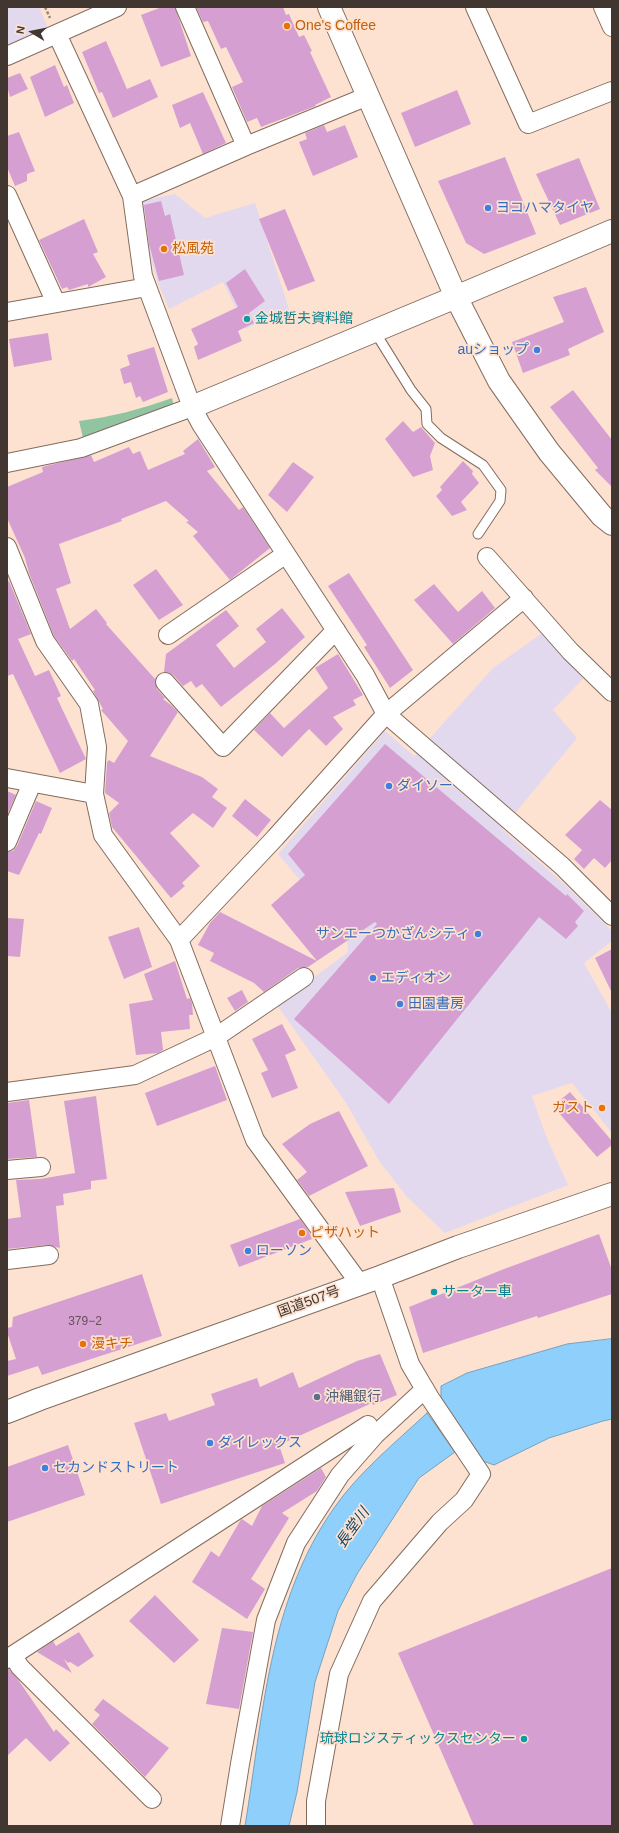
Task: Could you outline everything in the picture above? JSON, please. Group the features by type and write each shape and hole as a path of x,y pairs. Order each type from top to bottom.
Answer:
{"main road":[{"path":"329,7 456,297 499,381 549,452 609,515"},
{"path":"192,407 375,332 612,231"},
{"name":"国道507号","path":"7,1412 55,1393 380,1277 458,1247 612,1194"}],"street":[{"path":"7,56 118,7"},
{"path":"185,7 246,146"},
{"path":"475,7 528,124 612,91"},
{"path":"603,7 612,27"},
{"path":"56,34 132,196 143,276 192,407 201,424 365,675 386,714 562,866 612,916"},
{"path":"132,196 246,146 368,96"},
{"path":"7,195 56,303"},
{"path":"7,312 147,287"},
{"path":"7,464 81,448 192,407"},
{"path":"7,547 45,641 89,704 97,747 94,794 102,835 179,940 255,1140 360,1284"},
{"path":"168,635 286,554"},
{"path":"487,557 570,651 612,692"},
{"path":"179,940 275,838 386,714 524,598"},
{"path":"166,682 223,747 336,630"},
{"path":"7,778 94,794"},
{"path":"7,842 32,783"},
{"path":"7,1092 135,1075 216,1037 304,977"},
{"path":"7,1170 41,1167"},
{"path":"7,1260 48,1255"},
{"path":"316,1826 316,1801 339,1674 372,1601 440,1522 464,1500 481,1474 427,1394 410,1364 380,1277"},
{"path":"230,1826 266,1620 296,1543 340,1475 375,1435 427,1394"},
{"path":"152,1799 10,1658 368,1425"}],"lane":[{"path":"375,332 411,390 426,409 427,424 441,438 483,465 500,490 500,502 478,534"}],"shaded area":[{"path":"7,7 39,7 48,28 7,46"},
{"name":"松風苑","path":"175,194 205,218 255,203 290,312 264,320 246,329 223,282 169,309 158,283 141,226 142,201"},
{"name":"サンエーつかざんシティ","path":"545,631 583,679 553,710 577,738 502,829 563,883 612,931 612,941 584,963 612,1013 612,1133 572,1083 532,1096 546,1136 568,1185 445,1233 407,1197 379,1161 346,1103 277,1005 348,952 347,936 278,854 385,731 414,756 493,668"}],"green space":[{"path":"172,398 174,407 84,442 79,421 126,412"}],"water":[{"path":"612,1339 612,1419 549,1438 494,1465 483,1461 441,1398 441,1386 467,1373 567,1344"},
{"name":"長堂川","path":"427,1413 455,1452 419,1478 357,1574 338,1611 315,1682 297,1792 289,1826 245,1826 264,1702 272,1661 282,1621 295,1582 312,1544 334,1508 344,1495 378,1458"}],"building":[{"path":"162,7 175,7 191,56 161,67 141,15"},
{"path":"196,7 283,7 286,15 289,14 299,37 304,35 312,51 310,52 331,97 315,105 316,106 261,127 257,118 247,122 232,87 243,82 226,47 221,49 208,21 203,22"},
{"path":"106,41 127,89 150,79 158,97 113,118 102,92 99,93 82,52"},
{"path":"55,65 64,87 67,85 74,103 45,117 30,77"},
{"path":"20,73 28,89 10,97 7,86 7,78"},
{"path":"457,90 471,124 415,147 401,113"},
{"path":"203,92 226,143 203,154 190,123 180,128 172,105"},
{"path":"324,125 327,132 345,125 358,157 313,176 299,142 307,139 305,133"},
{"path":"19,132 35,171 27,174 27,181 15,186 7,167 7,136"},
{"name":"ヨコハマタイヤ","path":"505,157 536,234 484,254 466,243 438,181"},
{"path":"579,158 600,209 560,225 536,174"},
{"name":"松風苑","path":"161,201 165,216 170,214 184,275 159,281 149,244 144,205"},
{"path":"285,209 315,281 288,291 259,219"},
{"path":"84,219 98,252 93,254 106,277 88,287 88,284 69,290 67,287 62,289 39,240"},
{"path":"245,269 265,301 249,313 254,323 238,331 242,341 198,360 194,347 198,344 191,329 238,307 226,283"},
{"path":"586,287 604,332 568,349 570,355 523,373 512,342 564,322 553,297"},
{"path":"48,333 52,360 14,367 9,339"},
{"path":"154,347 168,392 143,402 140,396 136,398 131,382 124,384 120,369 130,365 127,355"},
{"path":"573,390 612,440 612,487 595,470 598,468 550,407"},
{"path":"403,421 413,432 421,427 435,443 430,456 433,470 413,477 385,439"},
{"path":"198,439 215,467 207,471 239,510 243,507 270,548 230,580 193,536 198,532 186,522 189,521 166,501 121,519 122,521 59,544 71,583 56,589 70,629 96,609 107,623 106,624 155,679 157,689 165,698 163,699 178,712 150,756 202,777 218,789 212,797 227,808 213,828 193,813 170,833 200,866 182,883 185,886 171,898 112,827 109,813 119,803 105,793 107,762 109,760 114,763 128,741 101,710 103,709 93,691 95,690 74,659 72,661 54,636 29,573 25,558 7,518 7,487 43,472 42,467 91,455 94,462 129,447 133,454 140,451 148,470 185,454 183,451"},
{"path":"463,461 473,471 472,474 479,483 461,502 467,510 452,516 436,496 442,490 440,487"},
{"path":"293,462 314,477 287,512 268,495"},
{"path":"156,569 183,605 159,620 133,585"},
{"path":"349,573 413,670 390,688 364,647 367,645 328,586"},
{"path":"9,581 31,634 18,639 35,676 49,670 61,696 57,698 86,759 60,773 13,674 7,676 7,582"},
{"path":"434,584 458,612 482,591 495,608 453,644 414,600"},
{"path":"282,608 305,637 275,664 221,707 202,684 196,688 191,681 183,686 173,675 164,672 166,654 226,610 239,626 216,645 234,668 266,642 256,629"},
{"path":"338,654 363,695 353,700 356,705 333,717 343,729 326,746 309,729 282,757 254,730 270,713 284,728 328,688 315,668"},
{"path":"385,744 566,896 567,894 584,911 575,922 578,926 566,939 539,917 389,1104 294,1019 377,924 375,922 317,961 271,905 305,875 288,854"},
{"path":"7,791 16,795 7,815"},
{"path":"245,799 271,820 257,837 232,816"},
{"path":"600,800 612,810 612,860 605,868 594,858 584,869 574,859 582,850 565,835"},
{"path":"36,801 52,808 41,834 39,833 19,875 7,871 7,852 13,851 17,846"},
{"path":"220,912 317,961 308,967 298,968 264,992 254,983 210,961 214,953 198,945 210,923"},
{"path":"7,918 24,919 20,957 7,956"},
{"path":"139,927 152,967 124,979 108,937"},
{"path":"612,949 612,993 595,958"},
{"path":"175,961 187,999 190,998 192,1003 193,1015 189,1015 190,1029 161,1032 163,1050 158,1053 136,1055 129,1004 153,1000 144,974"},
{"path":"242,990 248,1002 235,1011 227,998"},
{"path":"282,1024 296,1050 285,1055 298,1088 272,1098 261,1073 268,1070 252,1039"},
{"path":"215,1066 227,1100 157,1126 145,1093"},
{"path":"570,1092 612,1141 612,1145 597,1157 553,1106"},
{"path":"96,1096 107,1179 91,1181 91,1189 63,1194 64,1205 56,1206 60,1248 48,1245 7,1249 7,1219 21,1217 16,1180 40,1179 75,1173 64,1101"},
{"path":"29,1100 37,1157 7,1159 7,1103"},
{"path":"339,1111 368,1166 309,1196 297,1180 307,1172 282,1144 310,1124"},
{"path":"394,1188 401,1212 360,1226 345,1192"},
{"path":"300,1219 312,1239 239,1267 230,1245"},
{"path":"599,1234 612,1270 612,1294 538,1318 537,1316 423,1353 409,1307 504,1269"},
{"path":"142,1274 162,1336 42,1375 38,1366 7,1376 7,1361 16,1359 7,1332 7,1328 12,1327 13,1317"},
{"name":"ダイレックス","path":"380,1354 397,1395 373,1405 372,1403 279,1445 285,1463 161,1504 134,1423 166,1413 169,1421 215,1405 211,1394 257,1378 260,1387 293,1372 299,1388 357,1361"},
{"path":"68,1445 85,1495 7,1522 7,1467"},
{"path":"321,1468 326,1477 317,1491 282,1513 289,1518 251,1579 265,1589 247,1619 192,1582 211,1551 219,1557 242,1519 252,1526 262,1506"},
{"name":"琉球ロジスティックスセンター","path":"612,1568 612,1826 474,1826 398,1653"},
{"path":"155,1595 199,1640 174,1663 129,1621"},
{"path":"222,1628 253,1632 239,1709 206,1704"},
{"path":"79,1632 94,1656 78,1667 70,1662 68,1663 64,1659 72,1673 37,1652 53,1641 56,1646"},
{"path":"7,1669 9,1669 17,1678 54,1732 56,1729 70,1743 50,1762 26,1738 7,1756"},
{"path":"103,1699 169,1748 145,1777 92,1724 100,1715 94,1710"}],"place":[{"name":"One's Coffee","path":"287,26"},
{"name":"ヨコハマタイヤ","path":"488,208"},
{"name":"松風苑","path":"164,249"},
{"name":"金城哲夫資料館","path":"247,319"},
{"name":"auショップ","path":"537,350"},
{"name":"ダイソー","path":"389,786"},
{"name":"サンエーつかざんシティ","path":"478,934"},
{"name":"エディオン","path":"373,978"},
{"name":"田園書房","path":"400,1004"},
{"name":"ガスト","path":"602,1108"},
{"name":"ピザハット","path":"302,1233"},
{"name":"ローソン","path":"248,1251"},
{"name":"サーター車","path":"434,1292"},
{"name":"漫キチ","path":"83,1344"},
{"name":"沖縄銀行","path":"317,1397"},
{"name":"ダイレックス","path":"210,1443"},
{"name":"セカンドストリート","path":"45,1468"},
{"name":"琉球ロジスティックスセンター","path":"524,1739"}]}
